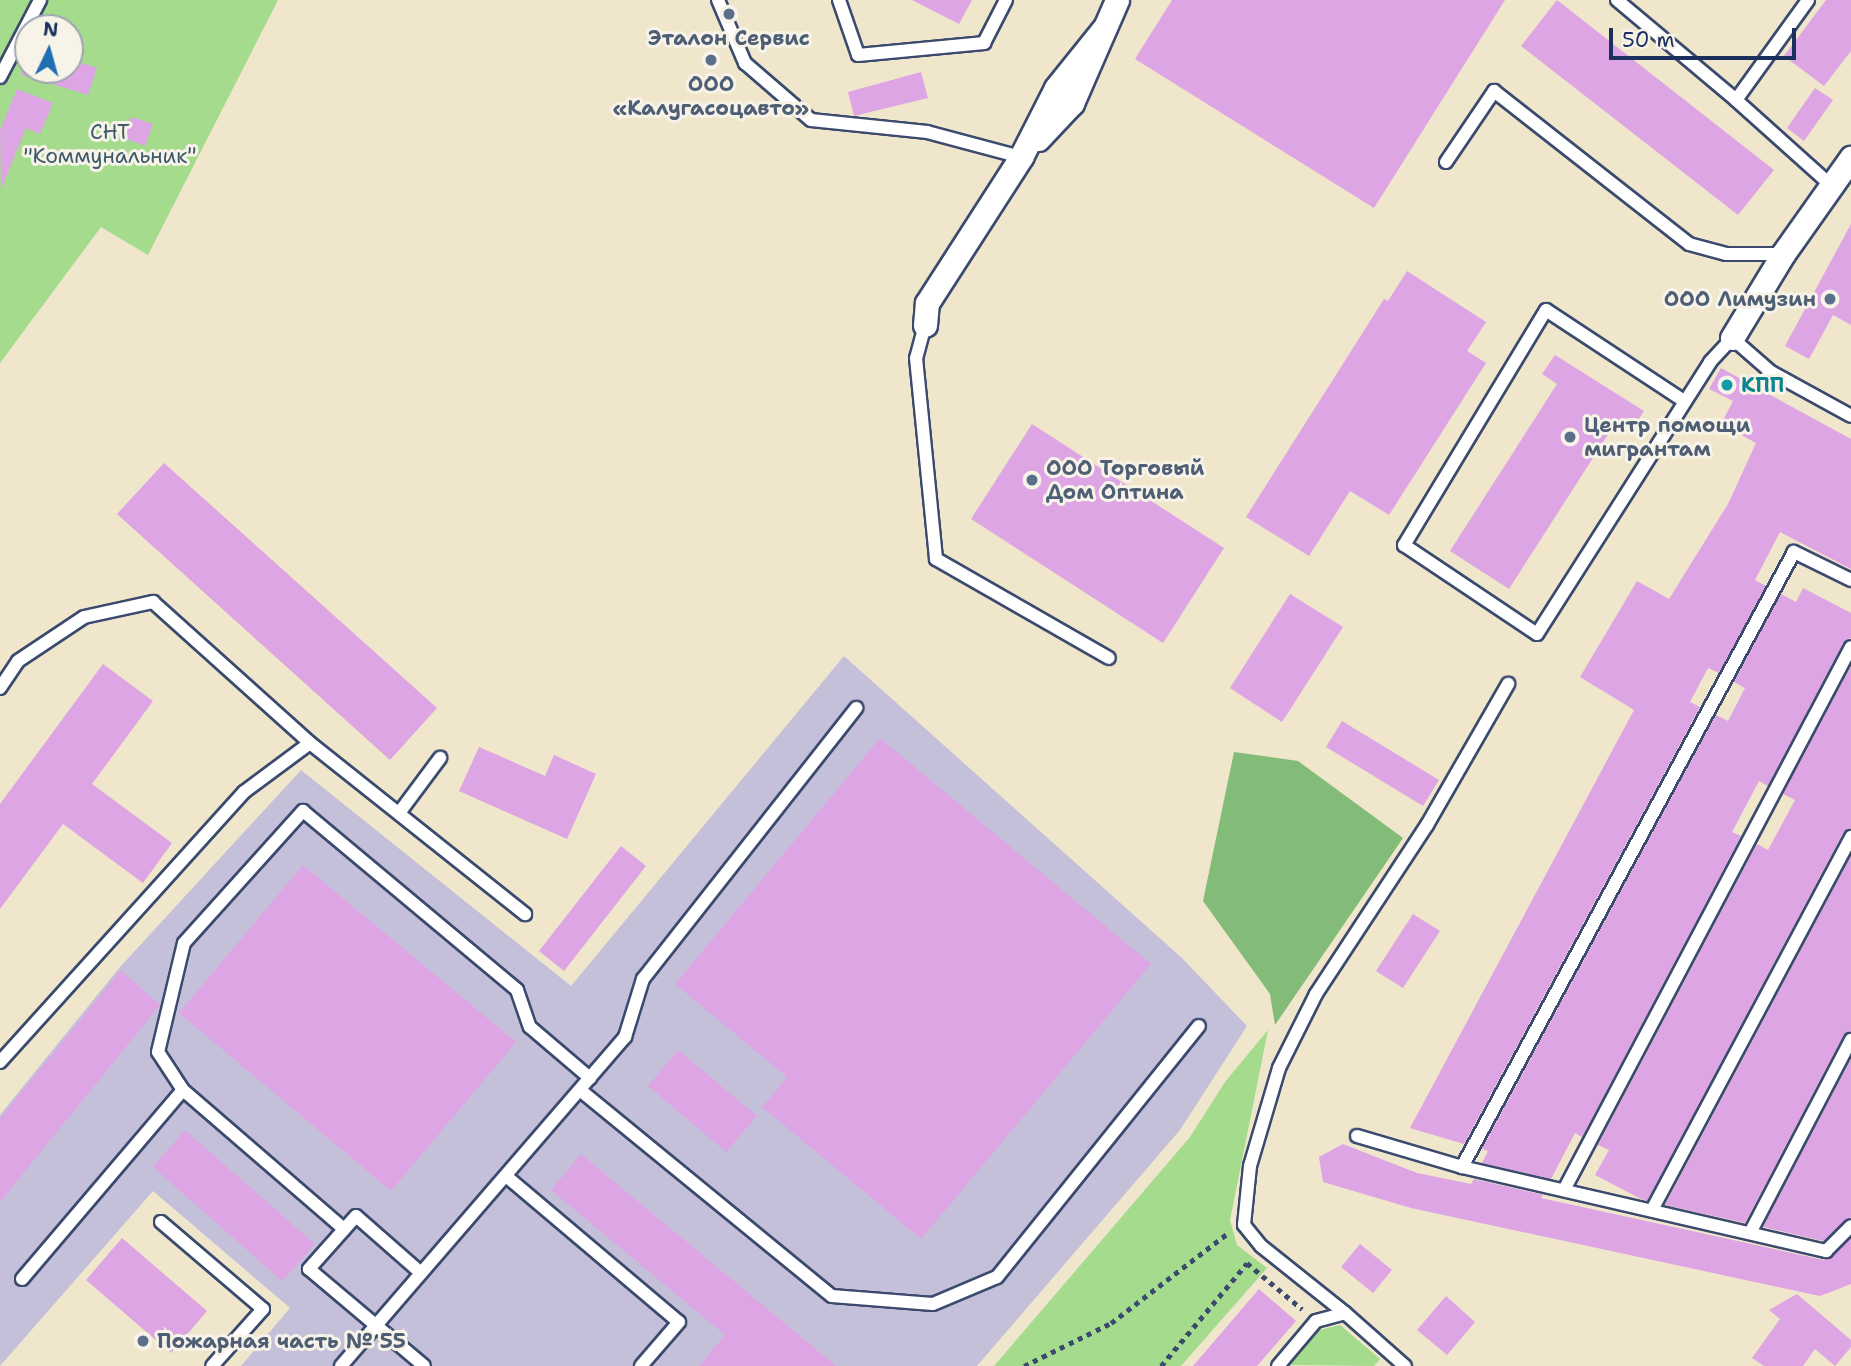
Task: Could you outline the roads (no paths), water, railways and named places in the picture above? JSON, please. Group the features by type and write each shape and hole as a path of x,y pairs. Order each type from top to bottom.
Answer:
{"street":[{"path":"925,325 927,303 1021,157 1072,103 1117,0"},
{"path":"1732,338 1783,254 1851,159"}],"lane":[{"path":"0,78 6,54 40,0"},
{"path":"718,0 745,63 811,120 927,132 1021,157"},
{"path":"839,0 858,55 984,43 1006,0"},
{"path":"1617,0 1736,100 1832,186"},
{"path":"1736,100 1808,0"},
{"path":"1446,162 1494,91 1689,244 1726,254 1783,254"},
{"path":"1685,401 1546,310 1404,545 1537,634 1685,401 1732,338 1771,372 1851,416"},
{"path":"925,325 916,358 936,559 1109,658"},
{"path":"1462,1167 1794,552 1851,580"},
{"path":"0,688 18,661 84,617 153,602 310,743 525,914"},
{"path":"1564,1190 1851,647"},
{"path":"1405,1366 1345,1313 1261,1246 1244,1225 1250,1166 1279,1068 1316,994 1427,825 1508,684"},
{"path":"341,1366 625,1037 643,979 856,708"},
{"path":"0,1062 244,793 310,743"},
{"path":"399,813 440,758"},
{"path":"344,1229 183,1090 158,1052 184,943 303,811 517,990 530,1027 590,1078"},
{"path":"1652,1210 1851,837"},
{"path":"580,1090 832,1296 933,1304 997,1277 1199,1026"},
{"path":"1750,1233 1851,1040"},
{"path":"22,1279 183,1090"},
{"path":"1357,1136 1462,1167 1826,1251 1851,1226"},
{"path":"506,1176 679,1322 640,1366"},
{"path":"421,1273 356,1216 309,1269 374,1327 424,1366"},
{"path":"160,1222 262,1309 212,1366"},
{"path":"1278,1366 1316,1321 1345,1313"}],"place":[{"name":"Эталон Сервис","path":"729,14"},
{"name":"ООО «Калугасоцавто»","path":"711,60"},
{"name":"ООО Лимузин","path":"1830,299"},
{"name":"КПП","path":"1727,385"},
{"name":"Центр помощи мигрантам","path":"1570,437"},
{"name":"ООО Торговый Дом Оптина","path":"1032,480"},
{"name":"Пожарная часть № 55","path":"143,1341"}],"park label":[{"name":"СНТ \"Коммунальник\"","path":"110,144"}]}
